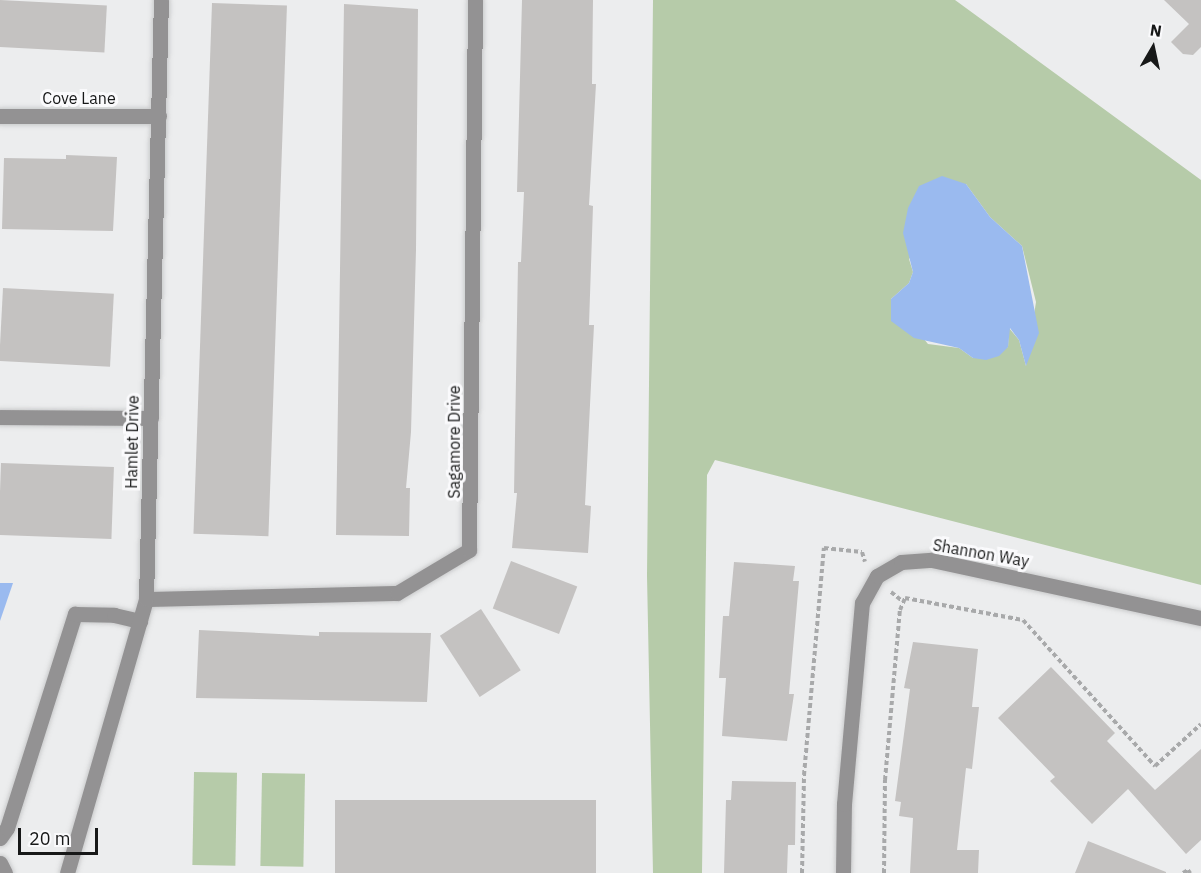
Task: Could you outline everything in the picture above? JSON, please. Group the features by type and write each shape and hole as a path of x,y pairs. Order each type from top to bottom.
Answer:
{"street":[{"name":"Hamlet Drive","path":"67,873 146,599 161,0"},
{"name":"Sagamore Drive","path":"146,599 397,592 469,550 476,0"},
{"name":"Cove Lane","path":"0,116 159,116"},
{"path":"0,417 151,418"},
{"name":"Shannon Way","path":"877,576 901,562 932,560 1201,618"},
{"path":"843,873 844,804 862,603 877,576"},
{"path":"0,837 7,828 75,614 114,615 140,621"},
{"path":"0,863 5,873"}],"path":[{"path":"802,873 804,775 825,548 862,552 877,576 902,601"},
{"path":"884,873 885,780 902,601 909,596 1023,620 1155,766 1201,724"},
{"path":"1183,873 1190,873"}],"green space":[{"path":"653,0 955,0 1201,180 1201,585 715,460 707,475 702,873 653,873 647,576","holes":["966,184 990,217 1022,246 1036,302 1026,366 1019,340 1009,328 1008,347 973,358 959,348 928,344 891,299 909,283 913,272 909,259"]},
{"path":"194,772 237,773 235,866 192,865"},
{"path":"262,773 305,774 303,867 260,866"}],"water":[{"path":"942,176 966,184 990,217 1022,246 1039,333 1026,366 1019,340 1010,328 1008,347 999,356 986,360 973,358 959,348 914,338 891,321 891,299 909,283 913,272 903,233 908,208 919,186"},
{"path":"0,583 13,583 0,621"}],"building":[{"path":"0,0 107,6 104,53 0,47"},
{"path":"522,0 593,0 592,84 596,84 589,205 593,206 589,325 594,325 585,505 591,506 588,553 512,548 517,493 514,493 518,262 521,262 524,192 517,192"},
{"path":"1164,0 1201,0 1201,47 1193,55 1183,54 1171,42 1189,24"},
{"path":"212,3 287,6 268,536 193,534"},
{"path":"344,4 418,9 416,250 411,432 406,488 410,488 409,536 336,535"},
{"path":"66,155 117,157 113,231 2,229 4,158 66,159"},
{"path":"3,288 114,294 110,367 0,361"},
{"path":"1,463 114,467 111,539 0,535"},
{"path":"511,561 577,586 559,634 493,609"},
{"path":"734,562 795,566 793,581 799,581 789,694 794,694 787,741 722,736 726,678 719,678 723,616 729,616"},
{"path":"481,609 521,670 480,697 440,636"},
{"path":"199,630 319,636 319,632 431,633 427,702 196,698"},
{"path":"913,642 978,649 972,707 979,707 972,769 966,768 957,850 979,850 978,873 910,873 913,818 899,816 901,802 895,801 910,689 904,688"},
{"path":"1051,667 1115,733 1107,741 1155,790 1201,749 1201,840 1186,854 1128,789 1092,824 1050,781 1055,777 998,718"},
{"path":"732,781 796,782 795,845 788,845 787,873 724,873 726,800 731,800"},
{"path":"335,800 596,800 596,873 335,873"},
{"path":"1088,841 1166,872 1166,873 1075,873"}]}
